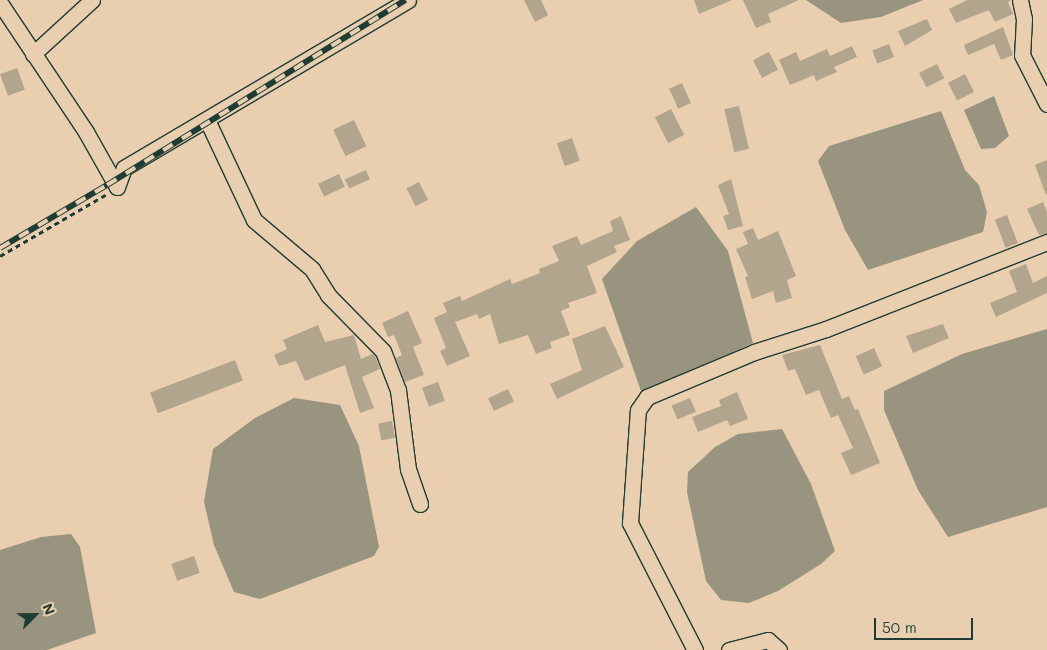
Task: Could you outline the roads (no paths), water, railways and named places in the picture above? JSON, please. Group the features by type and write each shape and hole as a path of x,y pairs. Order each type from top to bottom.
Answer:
{"street":[{"path":"33,54 92,0"},
{"path":"0,3 86,132 117,187 124,168 408,0"},
{"path":"1020,0 1024,19 1022,55 1047,104"},
{"path":"206,120 254,220 312,269 328,295 384,351 398,390 408,470 420,504"},
{"path":"695,650 630,522 638,410 647,397 754,352 826,329 1047,242"},
{"path":"729,650 768,640 779,650"}],"railway":[{"path":"0,248 107,185 405,0"}]}
